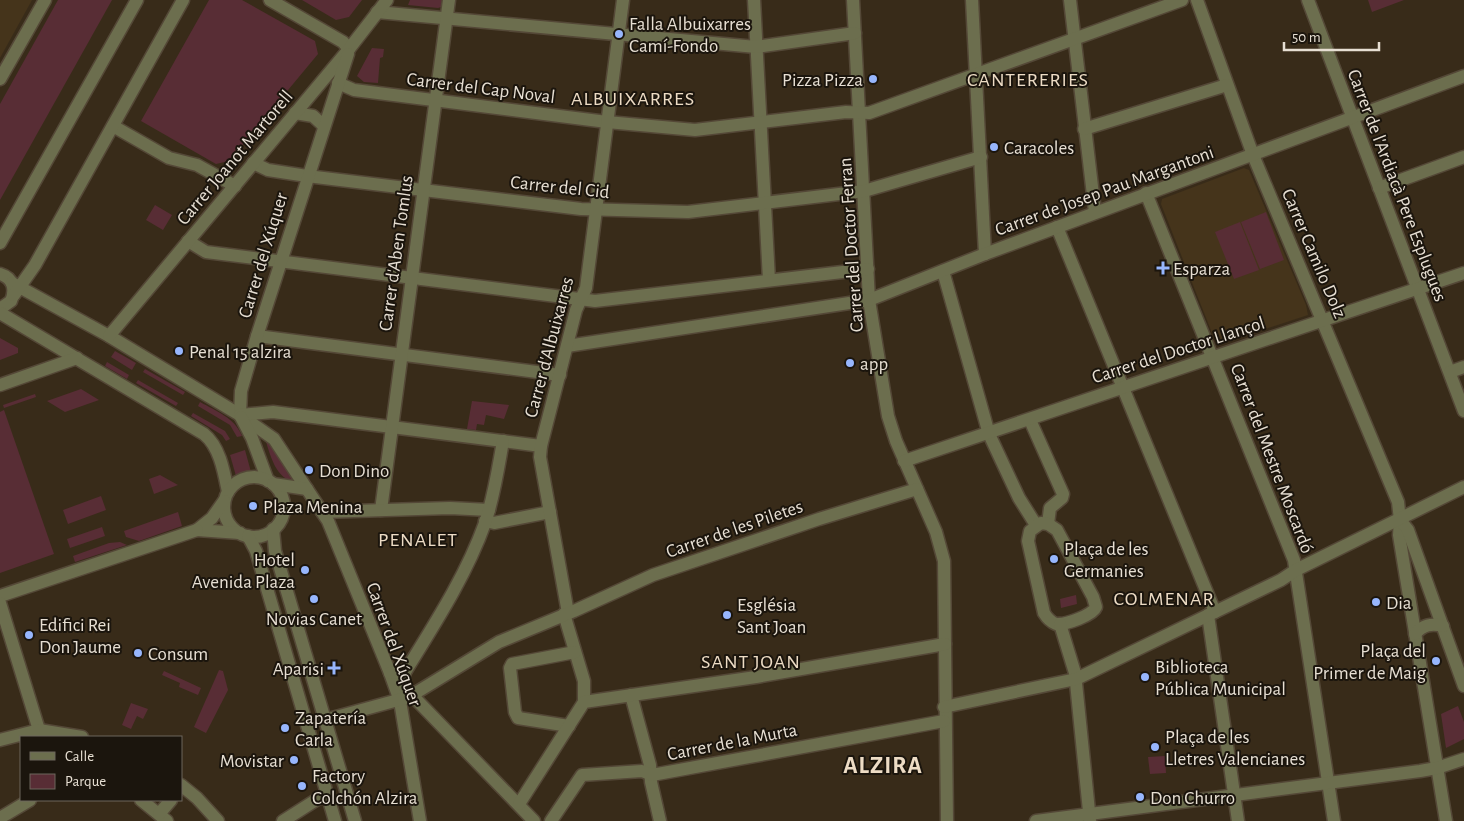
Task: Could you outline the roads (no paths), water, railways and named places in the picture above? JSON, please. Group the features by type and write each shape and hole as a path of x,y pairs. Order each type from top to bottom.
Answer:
{"street":[{"path":"0,79 44,0"},
{"path":"0,243 137,0"},
{"path":"0,309 7,306 15,288 35,265 183,0"},
{"path":"271,0 344,42 349,48"},
{"name":"Carrer Joanot Martorell","path":"109,336 387,0"},
{"name":"Carrer d'Aben Tomlus","path":"380,510 422,188 449,0"},
{"name":"Carrer d'Albuixarres","path":"576,652 566,613 541,446 576,310 586,288 623,0"},
{"path":"754,0 769,280"},
{"name":"Carrer del Doctor Ferran","path":"853,0 868,269 868,300 888,416 904,461 926,510 944,561 944,721 947,821"},
{"path":"972,0 985,254"},
{"path":"1070,0 1095,212"},
{"name":"Carrer del Cap Noval","path":"338,83 354,90 607,122 695,130 846,112 878,112 1182,0"},
{"name":"Carrer Camilo Dolz","path":"1197,0 1253,155 1398,502 1400,520"},
{"name":"Carrer de l'Ardiacà Pere Esplugues","path":"1308,0 1464,411"},
{"path":"377,12 756,47 855,33"},
{"name":"Carrer del Xúquer","path":"349,48 257,336 241,391 240,415 269,434 328,521 400,701 414,820"},
{"name":"Carrer de Josep Pau Margantoni","path":"568,346 868,300 1095,212 1464,76"},
{"path":"1084,129 1227,85"},
{"path":"295,113 313,116 324,126"},
{"path":"113,126 169,158 197,165 235,186"},
{"name":"Carrer del Cid","path":"253,163 268,170 307,176 422,188 596,210 688,212 864,191 981,157"},
{"path":"1379,188 1464,157"},
{"name":"Carrer del Mestre Moscardó","path":"1146,193 1294,560 1334,821"},
{"path":"1057,227 1123,387 1212,614 1238,821"},
{"path":"188,241 206,252 412,276 595,301 868,269"},
{"path":"943,271 989,434 1019,498 1042,524 1061,536 1096,603 1095,610 1089,615 1060,624"},
{"name":"Carrer del Doctor Llançol","path":"904,461 1464,273"},
{"path":"0,274 15,288 109,336 240,415 271,482 282,496 283,510 278,524 262,535 197,530"},
{"path":"0,312 181,419 210,440 223,470 226,495 224,507 228,522 244,535 259,560 335,821"},
{"path":"257,336 560,375"},
{"path":"39,371 49,360 48,342"},
{"path":"0,384 77,358"},
{"path":"1450,372 1464,367"},
{"path":"240,415 273,412 541,446"},
{"path":"1030,420 1063,494 1062,498 1050,508 1042,524 1030,530 1028,540 1039,597 1047,617 1060,624 1076,679 1089,817"},
{"path":"503,441 487,516 443,610 405,672 402,682 534,821"},
{"path":"0,596 197,530 216,514 226,495 237,482 249,477 306,489"},
{"path":"944,706 1076,679 1281,580 1296,570 1464,487"},
{"name":"Carrer de les Piletes","path":"325,720 400,701 496,644 653,575 818,519 917,489"},
{"path":"322,512 450,508 487,516 494,523 550,512"},
{"path":"1400,520 1408,530 1464,686"},
{"path":"1400,520 1399,535 1446,821"},
{"path":"273,529 275,551 355,821"},
{"path":"0,604 40,730"},
{"path":"1415,634 1430,624 1442,626"},
{"path":"584,702 756,677 945,644"},
{"path":"519,804 569,726 584,702 586,691 576,652 512,664 510,668 515,712 518,718 569,726"},
{"path":"390,673 405,672"},
{"path":"631,695 650,765 660,821"},
{"name":"Carrer de la Murta","path":"551,821 582,775 642,771 651,775 944,721"},
{"path":"0,740 40,730 76,736"},
{"path":"1036,821 1089,817 1234,795 1328,784 1438,768 1464,759"},
{"path":"182,786 197,798 218,821"},
{"path":"283,821 327,793"},
{"path":"0,818 28,801"},
{"path":"144,802 163,818 171,801"}],"place":[{"name":"Falla Albuixarres Camí-Fondo","path":"619,34"},
{"name":"Pizza Pizza","path":"873,79"},
{"name":"Caracoles","path":"994,147"},
{"name":"Esparza","path":"1163,268"},
{"name":"Penal 15 alzira","path":"179,351"},
{"name":"app","path":"850,363"},
{"name":"Don Dino","path":"309,470"},
{"name":"Plaza Menina","path":"253,506"},
{"name":"Plaça de les Germanies","path":"1054,559"},
{"name":"Hotel Avenida Plaza","path":"305,570"},
{"name":"Novias Canet","path":"314,599"},
{"name":"Dia","path":"1376,602"},
{"name":"Església Sant Joan","path":"727,615"},
{"name":"Edifici Rei Don Jaume","path":"29,635"},
{"name":"Consum","path":"138,653"},
{"name":"Plaça del Primer de Maig","path":"1436,661"},
{"name":"Aparisi","path":"334,668"},
{"name":"Biblioteca Pública Municipal","path":"1145,677"},
{"name":"Zapatería Carla","path":"285,728"},
{"name":"Plaça de les Lletres Valencianes","path":"1155,747"},
{"name":"Movistar","path":"294,760"},
{"name":"Factory Colchón Alzira","path":"302,786"},
{"name":"Don Churro","path":"1140,797"}],"district":[{"name":"CANTERERIES","path":"1028,79"},
{"name":"ALBUIXARRES","path":"633,98"},
{"name":"PENALET","path":"418,539"},
{"name":"COLMENAR","path":"1164,598"},
{"name":"SANT JOAN","path":"751,661"},
{"name":"ALZIRA","path":"883,765"}]}
